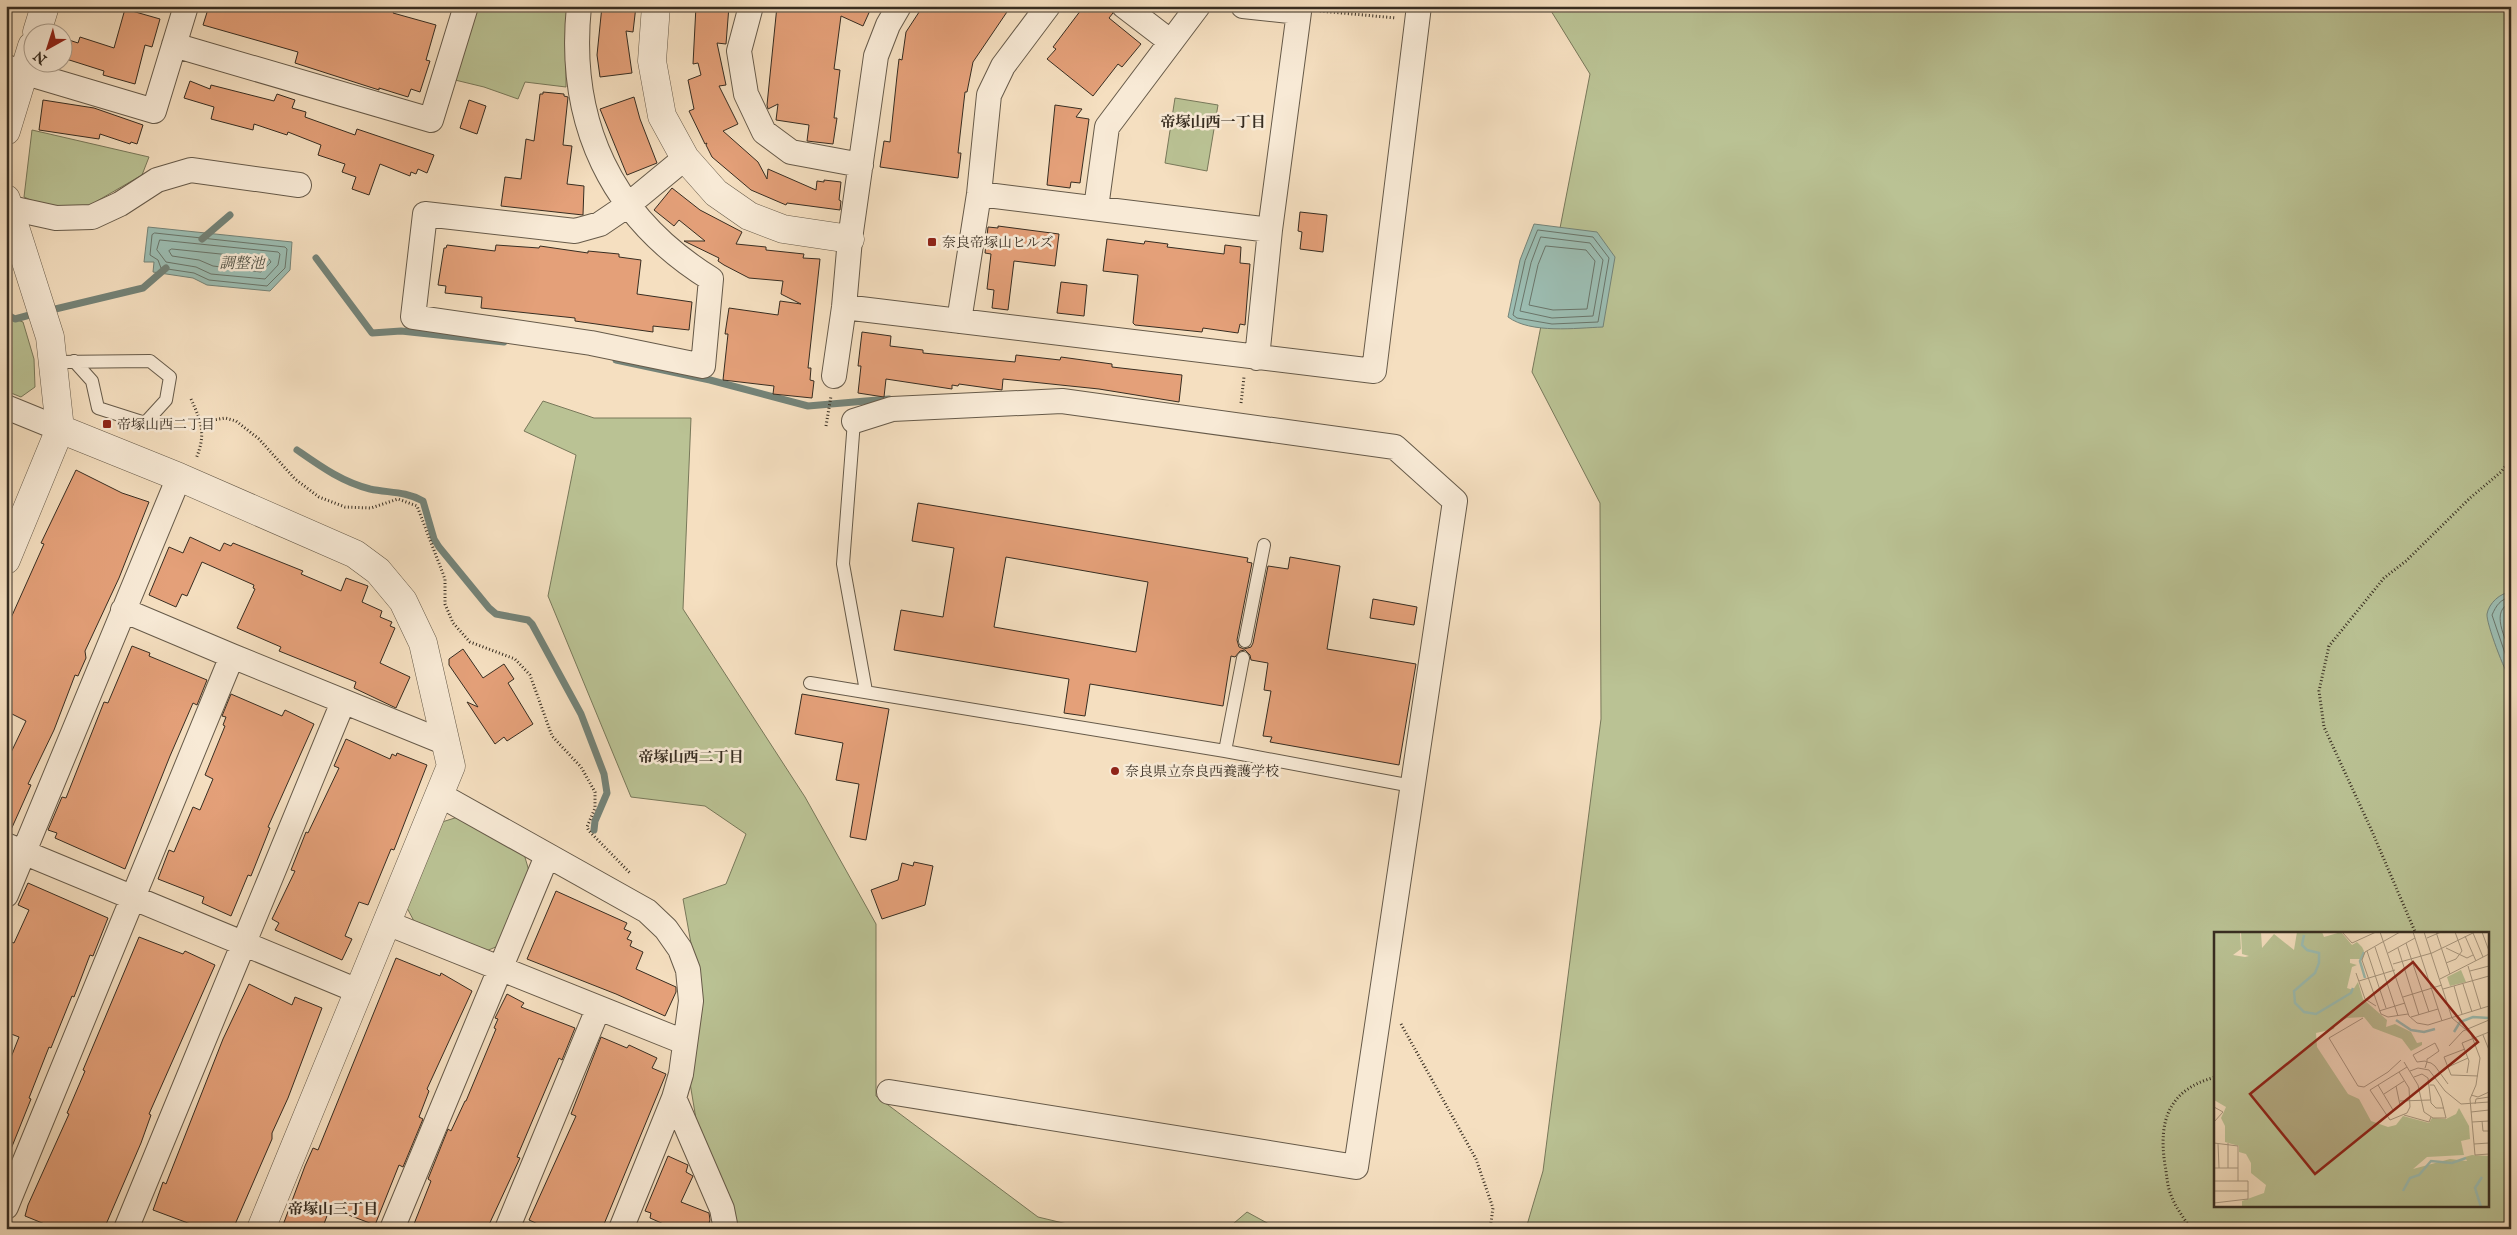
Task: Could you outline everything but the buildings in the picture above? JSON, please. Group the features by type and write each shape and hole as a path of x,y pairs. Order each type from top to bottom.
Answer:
{"street":[{"path":"40,22 45,6"},
{"path":"6,131 15,69 154,111 186,6"},
{"path":"174,45 431,120 466,6"},
{"path":"579,6 575,43 582,108 601,162 628,205 650,232 685,263 712,279 702,366 591,344 413,318 425,214 575,231 600,224 628,205 685,158"},
{"path":"656,6 652,61 662,116 685,158 716,193 749,216 783,229 850,240"},
{"path":"751,6 739,51 746,94 764,132 791,152 861,165"},
{"path":"834,376 844,307 850,240 876,56 888,25 899,6"},
{"path":"959,321 979,194 989,95 1002,66 1048,6"},
{"path":"1124,6 1171,42"},
{"path":"1096,208 1107,127 1198,6"},
{"path":"1242,6 1299,12 1252,357"},
{"path":"844,307 1374,371 1419,13"},
{"path":"7,207 56,218 92,217 120,204 156,180 191,170 299,185"},
{"path":"979,194 1270,230"},
{"path":"6,199 50,337 64,361 60,429 6,560"},
{"path":"854,422 892,409 1062,401 1239,424 1395,447 1455,501 1356,1167 889,1092"},
{"path":"6,407 328,540 355,554 378,570 403,601 423,643 451,766 261,1229"},
{"path":"6,896 15,849 183,479"},
{"path":"123,610 446,743"},
{"path":"6,1207 232,656"},
{"path":"126,1229 242,943 343,702"},
{"path":"440,795 646,911 666,929 680,949 688,970 690,1001 680,1074 674,1098 621,1229"},
{"path":"15,849 358,991"},
{"path":"392,1229 547,856"},
{"path":"387,923 684,1042"},
{"path":"507,1229 598,1009"},
{"path":"674,1098 722,1209 726,1229"}],"lane":[{"path":"64,361 150,361 170,377 166,400 145,424 98,408 92,381 64,361"},
{"path":"854,422 843,564 866,691"},
{"path":"1245,641 1264,545"},
{"path":"1225,751 1242,658"},
{"path":"810,683 1225,751 1412,786"}],"path":[{"path":"1299,12 1309,9 1419,13"},
{"path":"1239,424 1252,357"},
{"path":"826,426 834,376"},
{"path":"183,479 202,444 202,422 191,398"},
{"path":"202,422 225,418 236,421 258,439 295,479 318,497 345,507 371,508 398,499 417,506 445,580 445,604 453,623 470,642 515,659 530,675 552,736 581,767 595,792 595,808 588,827 589,831 635,878"},
{"path":"2415,932 2372,829 2324,727 2319,692 2329,646 2384,578 2406,561 2470,498 2501,472 2511,459"},
{"path":"1383,990 1476,1159 1493,1208 1490,1229"},
{"path":"2191,1229 2171,1195 2163,1152 2163,1122 2169,1109 2184,1090 2214,1078"}],"green space":[{"path":"477,6 569,6 566,38 566,87 525,82 518,99 484,87 455,80"},
{"path":"1548,6 2511,6 2511,1229 1524,1229 1527,1225 1543,1171 1601,719 1600,503 1532,372 1590,74"},
{"path":"1175,98 1218,105 1207,171 1165,163"},
{"path":"32,130 149,157 142,175 85,208 53,210 24,197"},
{"path":"6,316 23,322 34,359 35,387 21,397 6,391"},
{"path":"543,401 594,418 691,418 683,609 805,797 876,924 876,1096 1038,1217 1088,1229 735,1229 697,1125 690,1083 701,999 683,899 726,884 746,834 705,806 631,797 548,596 576,455 524,431"},
{"path":"458,817 524,854 529,871 498,946 484,952 415,923 407,908 442,822"},
{"path":"1247,1212 1278,1229 1227,1229"}],"water":[{"path":"1534,224 1597,232 1615,257 1603,327 1541,328 1529,326 1508,317 1520,260"},
{"name":"調整池","path":"148,227 292,242 290,270 270,291 207,285 193,278 153,272 154,262 144,262"},
{"path":"2511,592 2511,680 2496,648 2487,614 2490,606 2496,599 2503,594"}],"waterway":[{"path":"202,239 230,215"},
{"path":"316,258 372,333 401,331 504,342"},
{"path":"47,311 143,288 166,268"},
{"path":"6,314 15,319 37,313"},
{"path":"616,360 710,380 808,406 889,399"},
{"path":"297,450 332,473 350,482 370,489 410,495 423,501 434,539 489,608 496,614 528,620 532,624 581,714 604,774 607,793 595,821 594,830"}],"place":[{"name":"奈良帝塚山ヒルズ","path":"932,242"},
{"name":"帝塚山西二丁目","path":"107,424"},
{"name":"奈良県立奈良西養護学校","path":"1115,771"}],"district":[{"name":"帝塚山西一丁目","path":"1213,122"},
{"name":"帝塚山西二丁目","path":"691,757"},
{"name":"帝塚山三丁目","path":"333,1209"}]}
